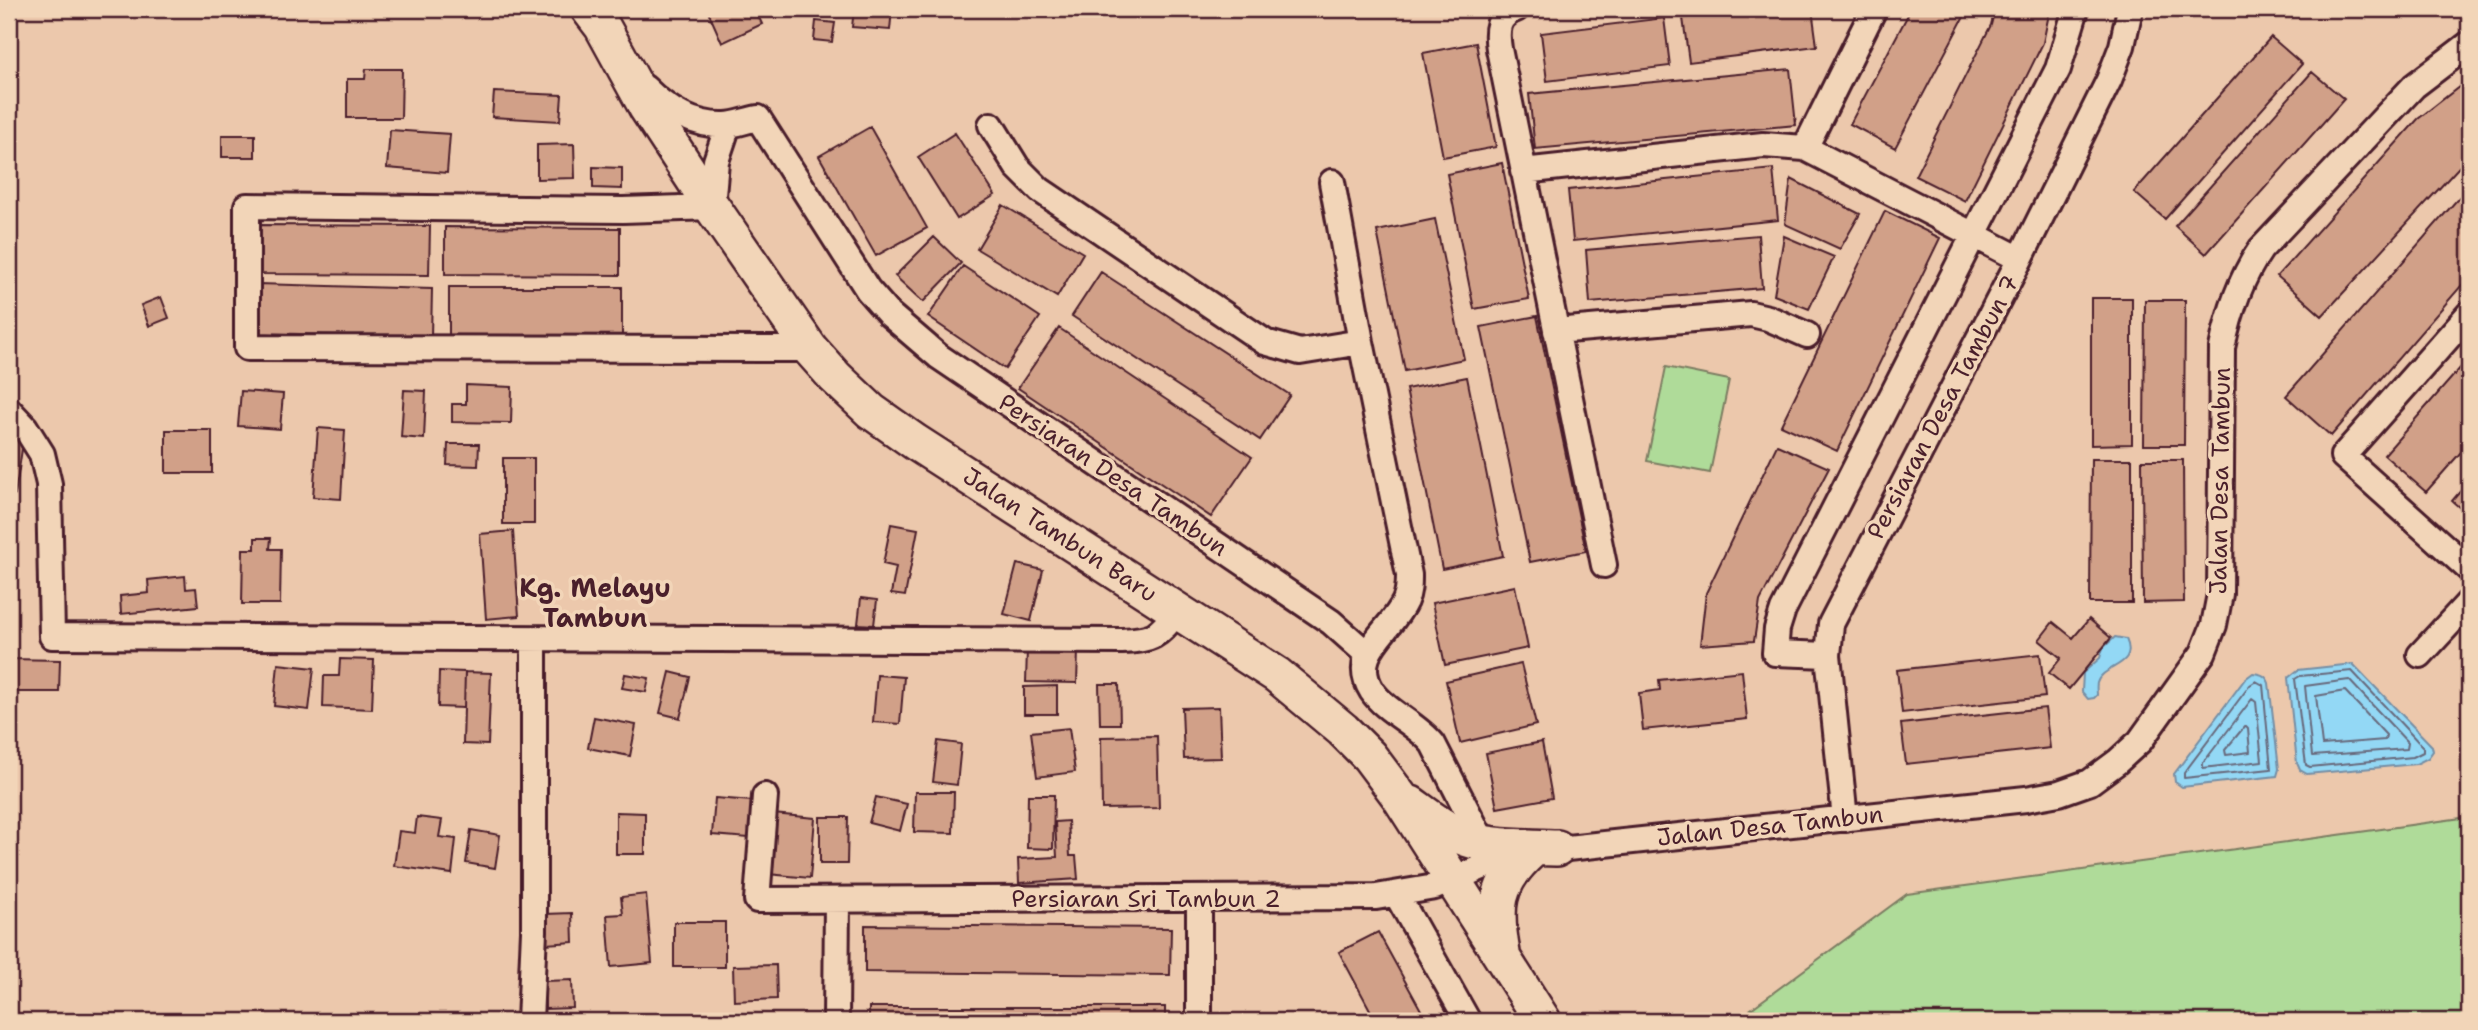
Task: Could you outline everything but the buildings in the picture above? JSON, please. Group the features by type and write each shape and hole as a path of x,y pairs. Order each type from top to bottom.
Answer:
{"main road":[{"name":"Jalan Tambun Baru","path":"598,15 647,108 810,349 835,377 871,411 915,442 1277,675 1313,703 1369,756 1399,796 1543,1021"},
{"path":"1399,796 1459,836 1544,850"},
{"path":"1503,959 1496,916 1502,887 1510,873 1544,850"}],"street":[{"path":"1805,148 1874,9"},
{"name":"Persiaran Desa Tambun 7","path":"1828,655 1774,653 1783,610 2058,69 2076,9"},
{"name":"Persiaran Desa Tambun 7","path":"1846,819 1828,655 1831,624 2020,259 2109,80 2122,46 2130,9"},
{"path":"1512,10 1498,26 1497,36 1604,565"},
{"name":"Jalan Desa Tambun","path":"1453,880 1502,860 1544,850 1846,819 2060,793 2090,782 2117,762 2140,741 2203,653 2214,625 2220,594 2222,348 2227,322 2247,270 2261,249 2414,86 2469,44"},
{"name":"Persiaran Desa Tambun","path":"625,68 670,111 708,124 728,125 758,118 851,265 888,314 912,336 1331,622 1367,654"},
{"path":"728,125 716,161 712,207 623,210 247,206 247,348 810,349"},
{"path":"992,125 1017,167 1040,190 1265,342 1300,352 1361,342"},
{"path":"1523,171 1763,145 1805,148 2020,259"},
{"path":"1332,183 1361,342 1409,575 1409,588 1399,612 1367,654 1364,665 1366,678 1382,703 1422,731 1433,744 1483,842"},
{"path":"1556,331 1734,314 1768,318 1807,335"},
{"path":"2469,314 2343,456 2469,569"},
{"path":"9,411 25,427 42,454 49,484 52,636 1122,641 1147,640 1159,634 1178,611"},
{"path":"2420,656 2469,602"},
{"path":"530,1021 534,932 534,639"},
{"name":"Persiaran Sri Tambun 2","path":"765,796 757,900 1199,899 1397,895 1435,887 1453,880"},
{"path":"1397,895 1468,1021"},
{"path":"1199,899 1199,1021"},
{"path":"836,1021 837,900"}],"green space":[{"path":"1666,367 1729,380 1710,473 1647,461"},
{"path":"2469,817 2469,1021 1813,1021 1751,1009 1907,894"}],"water":[{"path":"2115,637 2126,639 2128,655 2101,677 2097,683 2097,695 2088,699 2082,692 2083,673 2100,658 2103,648"},
{"path":"2353,664 2432,746 2433,751 2428,758 2416,764 2307,774 2300,770 2288,678 2298,670"},
{"path":"2253,673 2263,675 2269,683 2279,769 2277,776 2182,787 2175,782 2174,774 2245,679"}],"district":[{"name":"Kg. Melayu Tambun","path":"595,602"}]}
